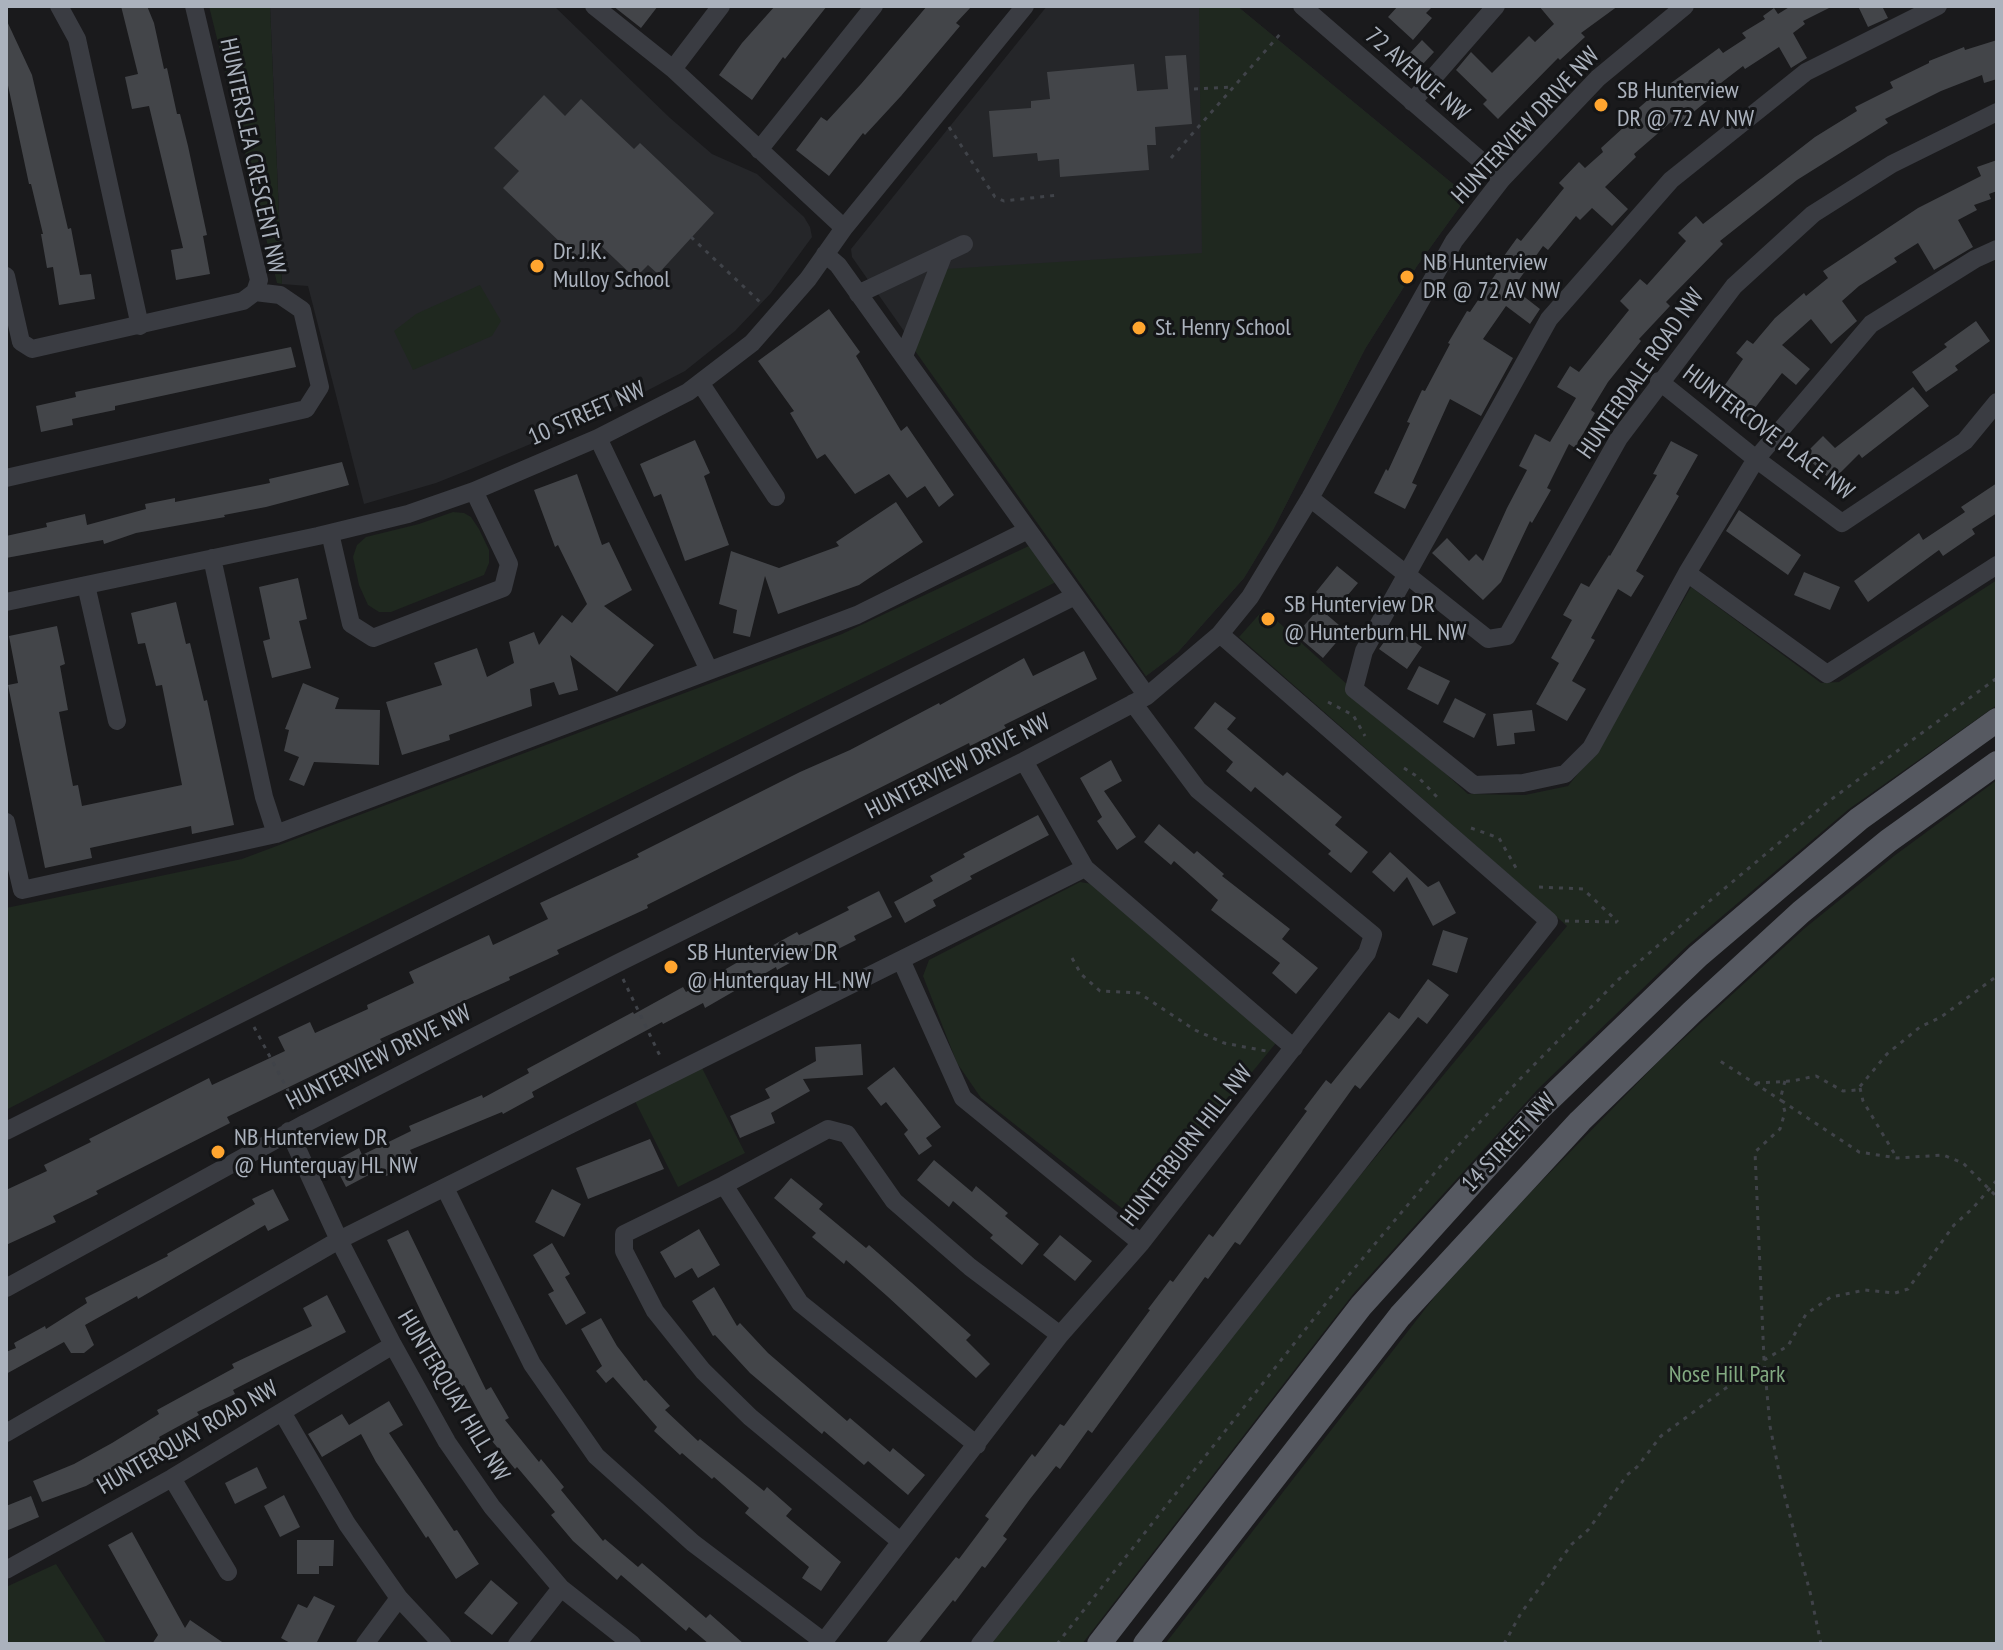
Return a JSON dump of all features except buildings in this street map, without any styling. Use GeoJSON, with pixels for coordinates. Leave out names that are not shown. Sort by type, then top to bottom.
{"type":"FeatureCollection","features":[{"type":"Feature","properties":{"kind":"main road","name":"14 STREET NW"},"geometry":{"type":"LineString","coordinates":[[1099,1644],[1361,1306],[1536,1112],[1698,956],[1859,819],[1997,720]]}},
{"type":"Feature","properties":{"kind":"main road","name":"14 STREET NW"},"geometry":{"type":"LineString","coordinates":[[1145,1644],[1400,1316],[1580,1121],[1801,912],[1888,841],[1997,763]]}},
{"type":"Feature","properties":{"kind":"street"},"geometry":{"type":"LineString","coordinates":[[59,6],[77,39],[140,326]]}},
{"type":"Feature","properties":{"kind":"street","name":"HUNTERSLEA CRESCENT NW"},"geometry":{"type":"LineString","coordinates":[[6,276],[21,342],[32,349],[243,301],[255,292],[259,280],[194,6]]}},
{"type":"Feature","properties":{"kind":"street"},"geometry":{"type":"LineString","coordinates":[[594,6],[673,69],[844,228]]}},
{"type":"Feature","properties":{"kind":"street"},"geometry":{"type":"LineString","coordinates":[[673,69],[721,6]]}},
{"type":"Feature","properties":{"kind":"street"},"geometry":{"type":"LineString","coordinates":[[759,150],[874,6]]}},
{"type":"Feature","properties":{"kind":"street","name":"10 STREET NW"},"geometry":{"type":"LineString","coordinates":[[6,602],[408,514],[474,491],[598,438],[701,384],[752,343],[808,279],[844,228],[1025,6]]}},
{"type":"Feature","properties":{"kind":"street","name":"72 AVENUE NW"},"geometry":{"type":"LineString","coordinates":[[1302,6],[1502,179]]}},
{"type":"Feature","properties":{"kind":"street"},"geometry":{"type":"LineString","coordinates":[[1320,21],[1332,6]]}},
{"type":"Feature","properties":{"kind":"street"},"geometry":{"type":"LineString","coordinates":[[1412,102],[1496,6]]}},
{"type":"Feature","properties":{"kind":"street","name":"HUNTERVIEW DRIVE NW"},"geometry":{"type":"LineString","coordinates":[[6,1288],[297,1127],[1140,700],[1220,634],[1250,597],[1310,498],[1454,241],[1502,179],[1598,78],[1685,6]]}},
{"type":"Feature","properties":{"kind":"street"},"geometry":{"type":"LineString","coordinates":[[1938,6],[1806,72],[1671,180],[1549,319],[1364,651],[1354,689],[1474,785],[1523,783],[1565,774],[1591,748],[1687,573],[1756,459],[1871,324],[1975,259],[1997,249]]}},
{"type":"Feature","properties":{"kind":"street","name":"HUNTERDALE ROAD NW"},"geometry":{"type":"LineString","coordinates":[[1310,498],[1488,639],[1507,636],[1619,438],[1659,381],[1734,286],[1813,214],[1892,164],[1997,112]]}},
{"type":"Feature","properties":{"kind":"street"},"geometry":{"type":"LineString","coordinates":[[858,294],[964,244]]}},
{"type":"Feature","properties":{"kind":"street"},"geometry":{"type":"LineString","coordinates":[[825,254],[838,265],[1075,596],[1140,700]]}},
{"type":"Feature","properties":{"kind":"street"},"geometry":{"type":"LineString","coordinates":[[904,356],[943,256]]}},
{"type":"Feature","properties":{"kind":"street"},"geometry":{"type":"LineString","coordinates":[[6,478],[306,409],[320,387],[302,310],[280,295],[255,292]]}},
{"type":"Feature","properties":{"kind":"street","name":"HUNTERCOVE PLACE NW"},"geometry":{"type":"LineString","coordinates":[[1659,381],[1842,523],[1965,441],[1997,402]]}},
{"type":"Feature","properties":{"kind":"street"},"geometry":{"type":"LineString","coordinates":[[701,384],[776,497]]}},
{"type":"Feature","properties":{"kind":"street"},"geometry":{"type":"LineString","coordinates":[[598,438],[709,670]]}},
{"type":"Feature","properties":{"kind":"street"},"geometry":{"type":"LineString","coordinates":[[330,533],[351,624],[373,638],[503,588],[509,564],[474,491]]}},
{"type":"Feature","properties":{"kind":"street"},"geometry":{"type":"LineString","coordinates":[[6,822],[22,890],[276,834],[857,615],[1028,530]]}},
{"type":"Feature","properties":{"kind":"street"},"geometry":{"type":"LineString","coordinates":[[212,558],[264,797],[276,834]]}},
{"type":"Feature","properties":{"kind":"street"},"geometry":{"type":"LineString","coordinates":[[1687,573],[1827,674],[1997,565]]}},
{"type":"Feature","properties":{"kind":"street"},"geometry":{"type":"LineString","coordinates":[[86,585],[117,721]]}},
{"type":"Feature","properties":{"kind":"street"},"geometry":{"type":"LineString","coordinates":[[6,1131],[1075,596]]}},
{"type":"Feature","properties":{"kind":"street"},"geometry":{"type":"LineString","coordinates":[[980,1644],[1549,921],[1220,634]]}},
{"type":"Feature","properties":{"kind":"street","name":"HUNTERBURN HILL NW"},"geometry":{"type":"LineString","coordinates":[[823,1643],[1060,1335],[1141,1243],[1367,953],[1373,935],[1198,790],[1140,700]]}},
{"type":"Feature","properties":{"kind":"street"},"geometry":{"type":"LineString","coordinates":[[1024,761],[1085,868],[1291,1052]]}},
{"type":"Feature","properties":{"kind":"street"},"geometry":{"type":"LineString","coordinates":[[6,1433],[339,1240],[902,962],[1085,868]]}},
{"type":"Feature","properties":{"kind":"street"},"geometry":{"type":"LineString","coordinates":[[902,962],[963,1098],[1141,1243]]}},
{"type":"Feature","properties":{"kind":"street","name":"HUNTERQUAY HILL NW"},"geometry":{"type":"LineString","coordinates":[[297,1127],[339,1240],[447,1442],[492,1507],[561,1588],[632,1644]]}},
{"type":"Feature","properties":{"kind":"street"},"geometry":{"type":"LineString","coordinates":[[900,1541],[750,1417],[703,1371],[655,1311],[624,1251],[624,1234],[828,1129],[847,1134],[894,1201],[970,1267],[1060,1335]]}},
{"type":"Feature","properties":{"kind":"street"},"geometry":{"type":"LineString","coordinates":[[724,1185],[800,1303],[977,1445]]}},
{"type":"Feature","properties":{"kind":"street"},"geometry":{"type":"LineString","coordinates":[[445,1188],[532,1364],[596,1456],[693,1543],[823,1643]]}},
{"type":"Feature","properties":{"kind":"street","name":"HUNTERQUAY ROAD NW"},"geometry":{"type":"LineString","coordinates":[[6,1570],[172,1478],[393,1345]]}},
{"type":"Feature","properties":{"kind":"street"},"geometry":{"type":"LineString","coordinates":[[282,1412],[347,1524],[399,1598],[442,1644]]}},
{"type":"Feature","properties":{"kind":"street"},"geometry":{"type":"LineString","coordinates":[[172,1478],[228,1572]]}},
{"type":"Feature","properties":{"kind":"street"},"geometry":{"type":"LineString","coordinates":[[517,1644],[561,1588]]}},
{"type":"Feature","properties":{"kind":"street"},"geometry":{"type":"LineString","coordinates":[[365,1644],[399,1598]]}},
{"type":"Feature","properties":{"kind":"path"},"geometry":{"type":"LineString","coordinates":[[1171,158],[1281,33]]}},
{"type":"Feature","properties":{"kind":"path"},"geometry":{"type":"LineString","coordinates":[[1194,89],[1234,87]]}},
{"type":"Feature","properties":{"kind":"path"},"geometry":{"type":"LineString","coordinates":[[946,124],[995,197],[1004,201],[1058,195]]}},
{"type":"Feature","properties":{"kind":"path"},"geometry":{"type":"LineString","coordinates":[[691,237],[767,309]]}},
{"type":"Feature","properties":{"kind":"path"},"geometry":{"type":"LineString","coordinates":[[1324,701],[1353,715],[1368,741]]}},
{"type":"Feature","properties":{"kind":"path"},"geometry":{"type":"LineString","coordinates":[[1398,765],[1418,777],[1439,801]]}},
{"type":"Feature","properties":{"kind":"path"},"geometry":{"type":"LineString","coordinates":[[1468,827],[1499,838],[1521,876]]}},
{"type":"Feature","properties":{"kind":"path"},"geometry":{"type":"LineString","coordinates":[[1533,886],[1583,889],[1618,922],[1549,921]]}},
{"type":"Feature","properties":{"kind":"path"},"geometry":{"type":"LineString","coordinates":[[1072,958],[1081,974],[1100,991],[1139,993],[1195,1030],[1224,1043],[1291,1052]]}},
{"type":"Feature","properties":{"kind":"path"},"geometry":{"type":"LineString","coordinates":[[1755,1083],[1817,1076],[1843,1091],[1851,1092],[1860,1088],[1867,1074],[1920,1027],[1941,1017],[1997,976]]}},
{"type":"Feature","properties":{"kind":"path"},"geometry":{"type":"LineString","coordinates":[[628,989],[670,1076]]}},
{"type":"Feature","properties":{"kind":"path"},"geometry":{"type":"LineString","coordinates":[[246,1011],[297,1127]]}},
{"type":"Feature","properties":{"kind":"path"},"geometry":{"type":"LineString","coordinates":[[1717,1059],[1859,1152],[1897,1158],[1943,1155],[1963,1163],[1997,1197]]}},
{"type":"Feature","properties":{"kind":"path"},"geometry":{"type":"LineString","coordinates":[[1785,1081],[1782,1101],[1785,1112],[1780,1129],[1755,1152],[1764,1360],[1770,1426],[1781,1482],[1821,1644]]}},
{"type":"Feature","properties":{"kind":"path"},"geometry":{"type":"LineString","coordinates":[[1860,1088],[1863,1101],[1897,1158]]}},
{"type":"Feature","properties":{"kind":"path"},"geometry":{"type":"LineString","coordinates":[[1504,1644],[1521,1613],[1572,1544],[1589,1529],[1627,1475],[1661,1436],[1764,1360],[1788,1346],[1806,1314],[1831,1297],[1865,1290],[1895,1293],[1908,1289],[1954,1225],[1997,1180]]}},
{"type":"Feature","properties":{"kind":"shaded area","name":"Dr. J.K. Mulloy School"},"geometry":{"type":"Polygon","coordinates":[[[270,6],[554,6],[670,118],[712,154],[757,174],[804,217],[812,237],[771,293],[735,331],[685,371],[602,414],[471,469],[436,483],[364,504],[308,286],[282,284],[270,6]]]}},
{"type":"Feature","properties":{"kind":"shaded area","name":"St. Henry School"},"geometry":{"type":"Polygon","coordinates":[[[1047,6],[1237,6],[1464,193],[1461,205],[1417,266],[1365,349],[1273,530],[1244,578],[1178,652],[1146,676],[852,257],[851,249],[1047,6]]]}},
{"type":"Feature","properties":{"kind":"green space"},"geometry":{"type":"Polygon","coordinates":[[[209,6],[270,6],[282,284],[277,283],[209,6]]]}},
{"type":"Feature","properties":{"kind":"green space","name":"St. Henry School"},"geometry":{"type":"Polygon","coordinates":[[[1199,6],[1237,6],[1464,193],[1461,205],[1417,266],[1365,349],[1273,530],[1244,578],[1178,652],[1146,676],[913,348],[946,269],[1202,253],[1199,6]]]}},
{"type":"Feature","properties":{"kind":"green space"},"geometry":{"type":"Polygon","coordinates":[[[480,285],[501,321],[492,336],[413,370],[394,331],[416,314],[480,285]]]}},
{"type":"Feature","properties":{"kind":"green space"},"geometry":{"type":"Polygon","coordinates":[[[453,512],[471,517],[479,529],[489,550],[489,563],[484,575],[391,612],[379,612],[368,605],[359,585],[353,557],[357,545],[366,537],[453,512]]]}},
{"type":"Feature","properties":{"kind":"green space"},"geometry":{"type":"Polygon","coordinates":[[[1033,544],[1056,582],[281,967],[6,1110],[6,908],[242,859],[842,634],[1033,544]]]}},
{"type":"Feature","properties":{"kind":"green space"},"geometry":{"type":"Polygon","coordinates":[[[1997,580],[1997,705],[1849,809],[1687,946],[1538,1089],[1354,1293],[1082,1644],[986,1644],[1179,1394],[1567,926],[1239,637],[1264,609],[1468,794],[1525,795],[1568,786],[1598,749],[1691,587],[1821,683],[1839,682],[1997,580]]]}},
{"type":"Feature","properties":{"kind":"green space","name":"Nose Hill Park"},"geometry":{"type":"Polygon","coordinates":[[[1997,780],[1997,1644],[1165,1644],[1436,1295],[1531,1192],[1659,1061],[1805,928],[1894,856],[1997,780]]]}},
{"type":"Feature","properties":{"kind":"green space"},"geometry":{"type":"Polygon","coordinates":[[[1080,882],[1092,884],[1276,1043],[1133,1217],[981,1098],[957,1063],[923,976],[929,960],[1080,882]]]}},
{"type":"Feature","properties":{"kind":"green space"},"geometry":{"type":"Polygon","coordinates":[[[701,1066],[745,1153],[678,1187],[634,1099],[701,1066]]]}},
{"type":"Feature","properties":{"kind":"green space"},"geometry":{"type":"Polygon","coordinates":[[[56,1564],[107,1644],[6,1644],[6,1587],[56,1564]]]}},
{"type":"Feature","properties":{"kind":"place","name":"SB Hunterview DR @ 72 AV NW"},"geometry":{"type":"Point","coordinates":[1601,105]}},
{"type":"Feature","properties":{"kind":"place","name":"Dr. J.K. Mulloy School"},"geometry":{"type":"Point","coordinates":[537,266]}},
{"type":"Feature","properties":{"kind":"place","name":"NB Hunterview DR @ 72 AV NW"},"geometry":{"type":"Point","coordinates":[1407,277]}},
{"type":"Feature","properties":{"kind":"place","name":"St. Henry School"},"geometry":{"type":"Point","coordinates":[1139,328]}},
{"type":"Feature","properties":{"kind":"place","name":"SB Hunterview DR @ Hunterburn HL NW"},"geometry":{"type":"Point","coordinates":[1268,619]}},
{"type":"Feature","properties":{"kind":"place","name":"SB Hunterview DR @ Hunterquay HL NW"},"geometry":{"type":"Point","coordinates":[671,967]}},
{"type":"Feature","properties":{"kind":"place","name":"NB Hunterview DR @ Hunterquay HL NW"},"geometry":{"type":"Point","coordinates":[218,1152]}}]}
